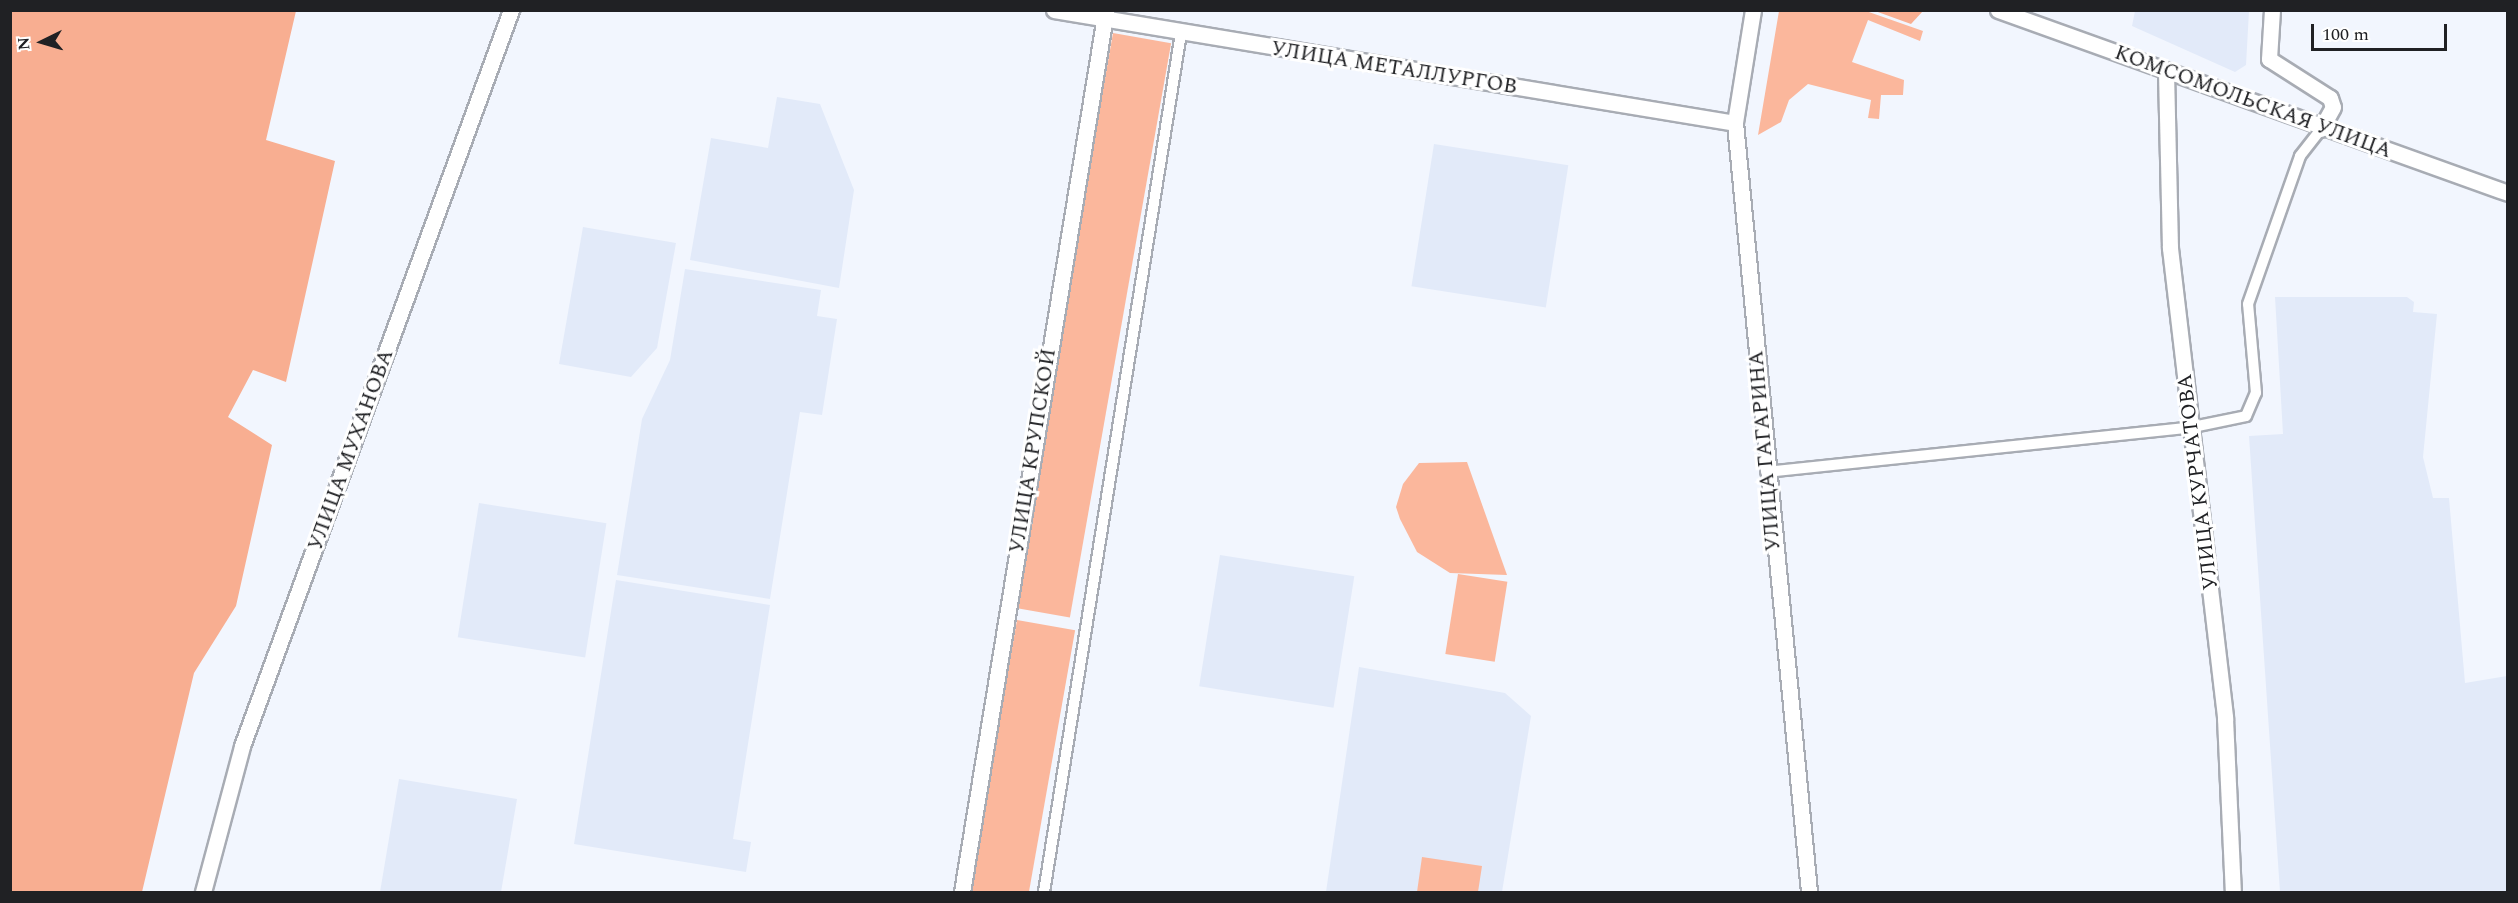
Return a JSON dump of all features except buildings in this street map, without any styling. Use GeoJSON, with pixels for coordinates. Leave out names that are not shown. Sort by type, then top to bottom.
{"type":"FeatureCollection","features":[{"type":"Feature","properties":{"kind":"street","name":"УЛИЦА МУХАНОВА"},"geometry":{"type":"LineString","coordinates":[[203,892],[242,746],[511,10]]}},
{"type":"Feature","properties":{"kind":"street","name":"УЛИЦА МЕТАЛЛУРГОВ"},"geometry":{"type":"LineString","coordinates":[[1054,10],[1105,15],[1181,33],[1735,123]]}},
{"type":"Feature","properties":{"kind":"street","name":"УЛИЦА ГАГАРИНА"},"geometry":{"type":"LineString","coordinates":[[1753,10],[1735,123],[1766,472],[1809,892]]}},
{"type":"Feature","properties":{"kind":"street","name":"КОМСОМОЛЬСКАЯ УЛИЦА"},"geometry":{"type":"LineString","coordinates":[[1998,10],[2321,129],[2508,193]]}},
{"type":"Feature","properties":{"kind":"street"},"geometry":{"type":"LineString","coordinates":[[1766,472],[2193,427],[2230,422],[2253,408],[2248,304],[2300,156],[2321,129],[2333,107],[2330,98],[2269,59],[2272,10]]}},
{"type":"Feature","properties":{"kind":"street","name":"УЛИЦА КРУПСКОЙ"},"geometry":{"type":"LineString","coordinates":[[962,892],[1105,15]]}},
{"type":"Feature","properties":{"kind":"street"},"geometry":{"type":"LineString","coordinates":[[1044,892],[1181,33]]}},
{"type":"Feature","properties":{"kind":"street","name":"УЛИЦА КУРЧАТОВА"},"geometry":{"type":"LineString","coordinates":[[2166,72],[2170,248],[2193,427],[2231,796],[2233,892]]}},
{"type":"Feature","properties":{"kind":"street"},"geometry":{"type":"LineString","coordinates":[[2231,796],[2242,892]]}},
{"type":"Feature","properties":{"kind":"shaded area"},"geometry":{"type":"Polygon","coordinates":[[[10,11],[296,11],[266,140],[335,161],[286,382],[253,370],[228,417],[272,445],[236,606],[194,673],[142,892],[11,892],[10,11]]]}},
{"type":"Feature","properties":{"kind":"shaded area"},"geometry":{"type":"Polygon","coordinates":[[[1779,11],[1866,11],[1923,31],[1920,41],[1868,20],[1852,62],[1904,80],[1903,95],[1881,95],[1879,119],[1868,118],[1871,100],[1808,84],[1789,100],[1781,122],[1758,135],[1779,11]]]}},
{"type":"Feature","properties":{"kind":"shaded area"},"geometry":{"type":"Polygon","coordinates":[[[1875,11],[1923,11],[1911,24],[1875,11]]]}},
{"type":"Feature","properties":{"kind":"shaded area"},"geometry":{"type":"Polygon","coordinates":[[[2135,11],[2249,11],[2246,65],[2235,72],[2132,26],[2135,11]]]}},
{"type":"Feature","properties":{"kind":"shaded area"},"geometry":{"type":"Polygon","coordinates":[[[1113,33],[1171,43],[1070,617],[1012,607],[1113,33]]]}},
{"type":"Feature","properties":{"kind":"shaded area"},"geometry":{"type":"Polygon","coordinates":[[[777,97],[820,104],[854,190],[839,288],[690,260],[711,138],[768,148],[777,97]]]}},
{"type":"Feature","properties":{"kind":"shaded area"},"geometry":{"type":"Polygon","coordinates":[[[1434,144],[1568,165],[1546,308],[1411,286],[1434,144]]]}},
{"type":"Feature","properties":{"kind":"shaded area"},"geometry":{"type":"Polygon","coordinates":[[[583,227],[676,243],[657,348],[631,377],[559,364],[583,227]]]}},
{"type":"Feature","properties":{"kind":"shaded area"},"geometry":{"type":"Polygon","coordinates":[[[685,269],[821,290],[817,316],[837,319],[822,415],[800,412],[770,599],[617,575],[642,419],[670,360],[685,269]]]}},
{"type":"Feature","properties":{"kind":"shaded area"},"geometry":{"type":"Polygon","coordinates":[[[2275,297],[2407,297],[2414,302],[2413,312],[2437,314],[2423,457],[2433,498],[2449,498],[2465,683],[2507,676],[2507,892],[2280,892],[2249,436],[2283,434],[2275,297]]]}},
{"type":"Feature","properties":{"kind":"shaded area"},"geometry":{"type":"Polygon","coordinates":[[[1467,462],[1507,575],[1450,573],[1417,552],[1400,519],[1396,507],[1403,484],[1419,463],[1467,462]]]}},
{"type":"Feature","properties":{"kind":"shaded area"},"geometry":{"type":"Polygon","coordinates":[[[479,503],[606,523],[585,658],[458,637],[479,503]]]}},
{"type":"Feature","properties":{"kind":"shaded area"},"geometry":{"type":"Polygon","coordinates":[[[1220,555],[1354,576],[1334,708],[1199,686],[1220,555]]]}},
{"type":"Feature","properties":{"kind":"shaded area"},"geometry":{"type":"Polygon","coordinates":[[[1458,574],[1507,582],[1495,662],[1445,654],[1458,574]]]}},
{"type":"Feature","properties":{"kind":"shaded area"},"geometry":{"type":"Polygon","coordinates":[[[616,580],[770,605],[733,839],[751,842],[746,872],[574,844],[616,580]]]}},
{"type":"Feature","properties":{"kind":"shaded area"},"geometry":{"type":"Polygon","coordinates":[[[1017,620],[1075,630],[1029,892],[969,892],[1017,620]]]}},
{"type":"Feature","properties":{"kind":"shaded area"},"geometry":{"type":"Polygon","coordinates":[[[1359,667],[1505,693],[1531,716],[1502,892],[1326,892],[1359,667]]]}},
{"type":"Feature","properties":{"kind":"shaded area"},"geometry":{"type":"Polygon","coordinates":[[[399,779],[517,799],[501,892],[380,892],[399,779]]]}},
{"type":"Feature","properties":{"kind":"shaded area"},"geometry":{"type":"Polygon","coordinates":[[[1422,857],[1482,866],[1478,892],[1417,892],[1422,857]]]}}]}
